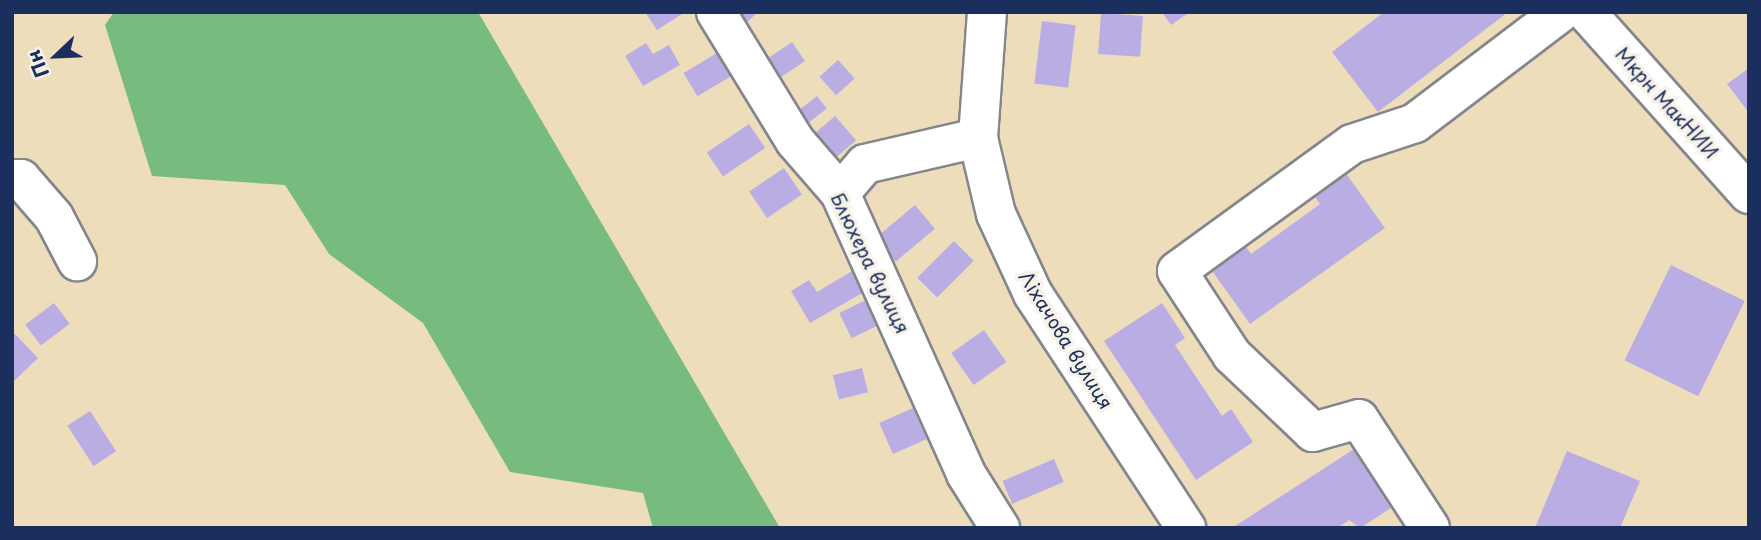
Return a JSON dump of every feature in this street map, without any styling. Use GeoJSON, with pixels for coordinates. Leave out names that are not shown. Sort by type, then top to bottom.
{"type":"FeatureCollection","features":[{"type":"Feature","properties":{"kind":"street","name":"Блюхера вулиця"},"geometry":{"type":"LineString","coordinates":[[716,12],[795,141],[840,194],[966,474],[1000,528]]}},
{"type":"Feature","properties":{"kind":"street","name":"Ліхачова вулиця"},"geometry":{"type":"LineString","coordinates":[[988,12],[978,138],[996,214],[1033,294],[1186,528]]}},
{"type":"Feature","properties":{"kind":"street"},"geometry":{"type":"LineString","coordinates":[[1430,528],[1359,418],[1314,432],[1232,355],[1177,271],[1352,144],[1415,123],[1561,12]]}},
{"type":"Feature","properties":{"kind":"street","name":"Мкрн МакНИИ"},"geometry":{"type":"LineString","coordinates":[[1586,12],[1749,194]]}},
{"type":"Feature","properties":{"kind":"street"},"geometry":{"type":"LineString","coordinates":[[840,194],[865,164],[978,138]]}},
{"type":"Feature","properties":{"kind":"street"},"geometry":{"type":"LineString","coordinates":[[12,180],[21,179],[54,217],[77,261]]}},
{"type":"Feature","properties":{"kind":"green space"},"geometry":{"type":"Polygon","coordinates":[[[114,12],[478,12],[780,528],[653,528],[643,493],[510,472],[423,323],[329,254],[285,185],[152,176],[105,25],[114,12]]]}},
{"type":"Feature","properties":{"kind":"building"},"geometry":{"type":"Polygon","coordinates":[[[645,12],[685,12],[657,30],[645,12]]]}},
{"type":"Feature","properties":{"kind":"building"},"geometry":{"type":"Polygon","coordinates":[[[734,12],[758,12],[745,24],[734,12]]]}},
{"type":"Feature","properties":{"kind":"building"},"geometry":{"type":"Polygon","coordinates":[[[1162,12],[1190,12],[1171,25],[1162,12]]]}},
{"type":"Feature","properties":{"kind":"building"},"geometry":{"type":"Polygon","coordinates":[[[1384,12],[1508,12],[1378,112],[1332,52],[1384,12]]]}},
{"type":"Feature","properties":{"kind":"building"},"geometry":{"type":"Polygon","coordinates":[[[1101,13],[1143,16],[1140,57],[1098,54],[1101,13]]]}},
{"type":"Feature","properties":{"kind":"building"},"geometry":{"type":"Polygon","coordinates":[[[1042,21],[1076,25],[1068,88],[1034,84],[1042,21]]]}},
{"type":"Feature","properties":{"kind":"building"},"geometry":{"type":"Polygon","coordinates":[[[792,42],[805,61],[778,80],[765,60],[792,42]]]}},
{"type":"Feature","properties":{"kind":"building"},"geometry":{"type":"Polygon","coordinates":[[[646,43],[653,54],[669,45],[680,65],[643,86],[625,56],[646,43]]]}},
{"type":"Feature","properties":{"kind":"building"},"geometry":{"type":"Polygon","coordinates":[[[717,53],[731,76],[697,96],[684,73],[717,53]]]}},
{"type":"Feature","properties":{"kind":"building"},"geometry":{"type":"Polygon","coordinates":[[[838,60],[855,79],[836,95],[819,77],[838,60]]]}},
{"type":"Feature","properties":{"kind":"building"},"geometry":{"type":"Polygon","coordinates":[[[1749,68],[1749,113],[1727,84],[1749,68]]]}},
{"type":"Feature","properties":{"kind":"building"},"geometry":{"type":"Polygon","coordinates":[[[817,96],[827,109],[801,129],[791,116],[817,96]]]}},
{"type":"Feature","properties":{"kind":"building"},"geometry":{"type":"Polygon","coordinates":[[[835,116],[856,140],[829,164],[808,140],[835,116]]]}},
{"type":"Feature","properties":{"kind":"building"},"geometry":{"type":"Polygon","coordinates":[[[749,124],[765,148],[723,177],[707,153],[749,124]]]}},
{"type":"Feature","properties":{"kind":"building"},"geometry":{"type":"Polygon","coordinates":[[[784,168],[802,195],[767,218],[749,191],[784,168]]]}},
{"type":"Feature","properties":{"kind":"building"},"geometry":{"type":"Polygon","coordinates":[[[1345,172],[1385,228],[1250,324],[1210,268],[1244,244],[1251,254],[1320,204],[1313,194],[1345,172]]]}},
{"type":"Feature","properties":{"kind":"building"},"geometry":{"type":"Polygon","coordinates":[[[915,205],[935,229],[896,262],[876,238],[915,205]]]}},
{"type":"Feature","properties":{"kind":"building"},"geometry":{"type":"Polygon","coordinates":[[[954,241],[974,261],[937,298],[917,278],[954,241]]]}},
{"type":"Feature","properties":{"kind":"building"},"geometry":{"type":"Polygon","coordinates":[[[1671,265],[1745,301],[1698,396],[1625,360],[1671,265]]]}},
{"type":"Feature","properties":{"kind":"building"},"geometry":{"type":"Polygon","coordinates":[[[852,271],[864,292],[810,323],[791,291],[809,280],[817,292],[852,271]]]}},
{"type":"Feature","properties":{"kind":"building"},"geometry":{"type":"Polygon","coordinates":[[[868,299],[880,324],[852,338],[839,313],[868,299]]]}},
{"type":"Feature","properties":{"kind":"building"},"geometry":{"type":"Polygon","coordinates":[[[54,303],[70,324],[41,345],[25,325],[54,303]]]}},
{"type":"Feature","properties":{"kind":"building"},"geometry":{"type":"Polygon","coordinates":[[[1162,303],[1185,338],[1175,345],[1222,416],[1231,409],[1253,442],[1196,480],[1104,341],[1162,303]]]}},
{"type":"Feature","properties":{"kind":"building"},"geometry":{"type":"Polygon","coordinates":[[[984,330],[1006,362],[974,385],[951,353],[984,330]]]}},
{"type":"Feature","properties":{"kind":"building"},"geometry":{"type":"Polygon","coordinates":[[[15,334],[38,358],[12,383],[12,336],[15,334]]]}},
{"type":"Feature","properties":{"kind":"building"},"geometry":{"type":"Polygon","coordinates":[[[862,368],[868,392],[839,400],[833,375],[862,368]]]}},
{"type":"Feature","properties":{"kind":"building"},"geometry":{"type":"Polygon","coordinates":[[[913,408],[927,439],[893,454],[879,423],[913,408]]]}},
{"type":"Feature","properties":{"kind":"building"},"geometry":{"type":"Polygon","coordinates":[[[90,411],[116,451],[93,466],[67,426],[90,411]]]}},
{"type":"Feature","properties":{"kind":"building"},"geometry":{"type":"Polygon","coordinates":[[[1354,449],[1391,508],[1360,528],[1349,520],[1337,528],[1232,528],[1354,449]]]}},
{"type":"Feature","properties":{"kind":"building"},"geometry":{"type":"Polygon","coordinates":[[[1567,451],[1640,481],[1620,528],[1535,528],[1567,451]]]}},
{"type":"Feature","properties":{"kind":"building"},"geometry":{"type":"Polygon","coordinates":[[[1054,459],[1064,482],[1012,504],[1002,481],[1054,459]]]}}]}
